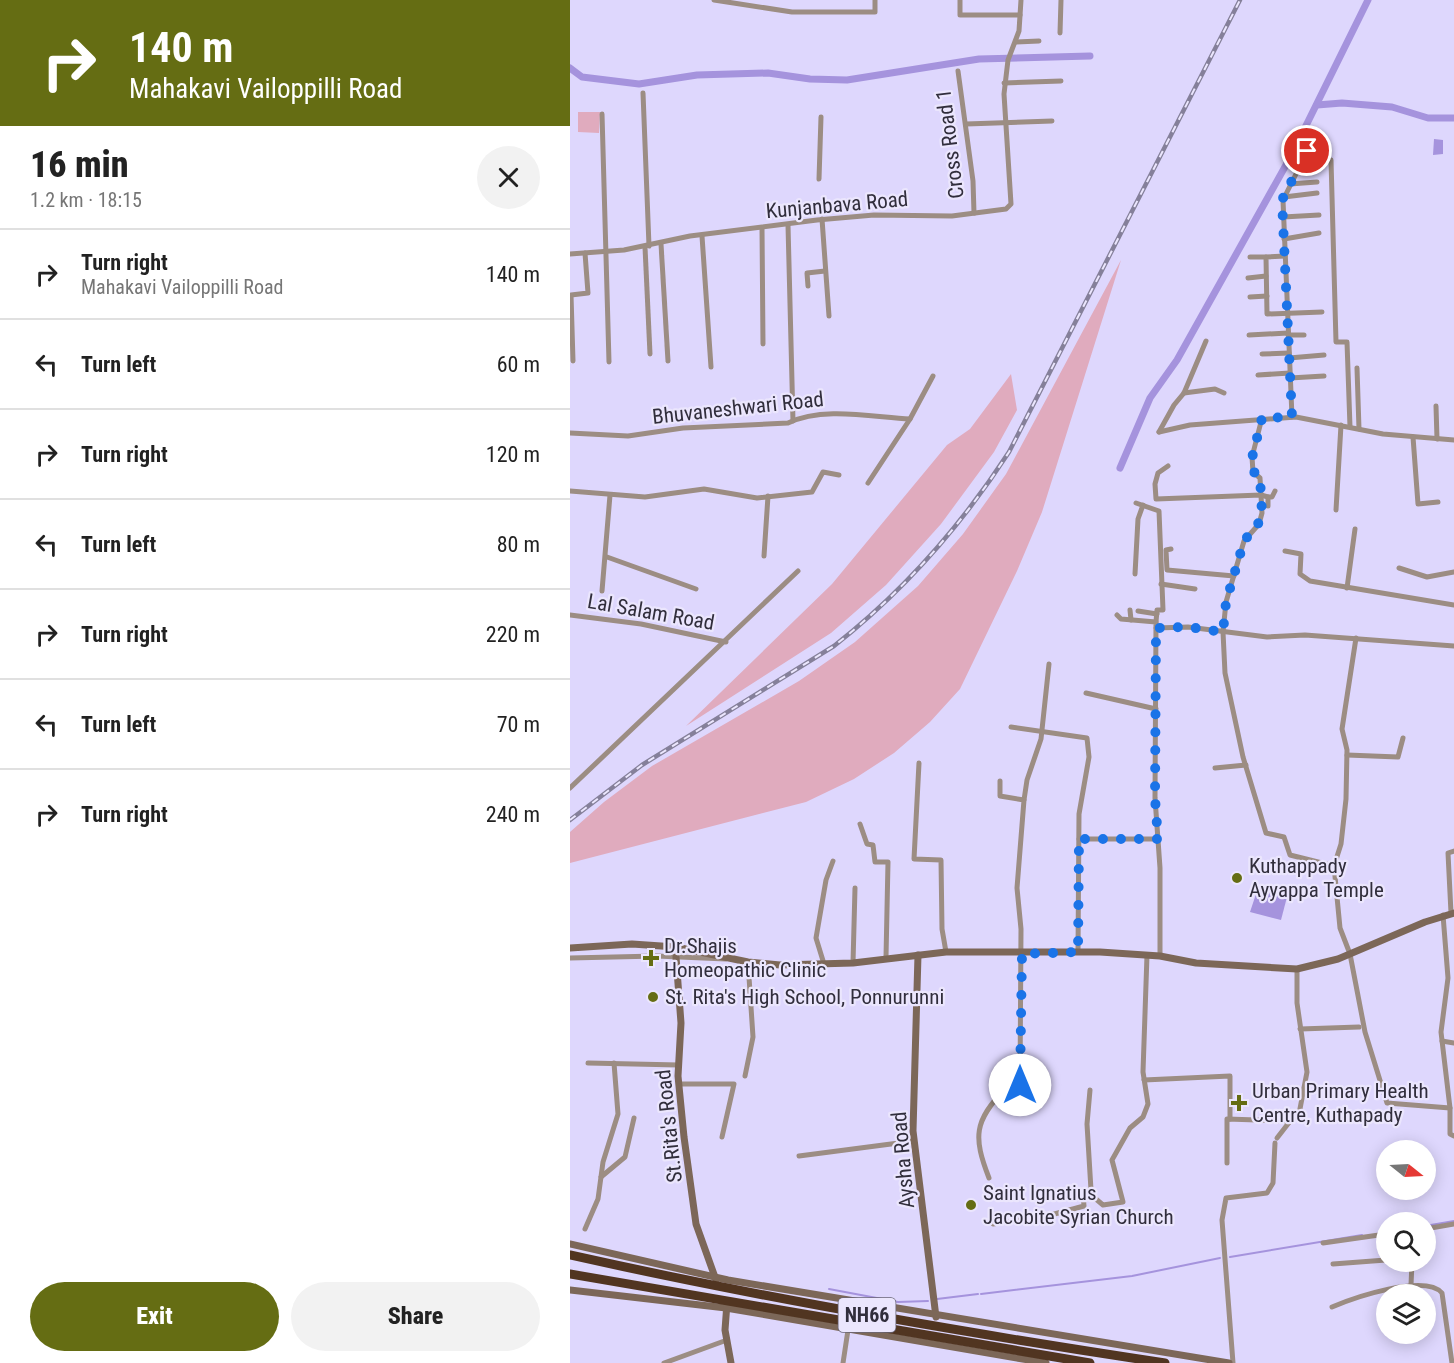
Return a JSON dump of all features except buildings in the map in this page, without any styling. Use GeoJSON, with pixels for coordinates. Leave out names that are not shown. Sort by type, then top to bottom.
{"type":"FeatureCollection","features":[{"type":"Feature","properties":{"kind":"highway","name":"NH66"},"geometry":{"type":"LineString","coordinates":[[570,1255],[720,1288],[1165,1363]]}},
{"type":"Feature","properties":{"kind":"highway","name":"NH66"},"geometry":{"type":"LineString","coordinates":[[570,1274],[727,1305],[1090,1363]]}},
{"type":"Feature","properties":{"kind":"highway"},"geometry":{"type":"LineString","coordinates":[[1028,1353],[1030,1342]]}},
{"type":"Feature","properties":{"kind":"street"},"geometry":{"type":"LineString","coordinates":[[714,0],[792,12],[816,13],[874,12],[875,0]]}},
{"type":"Feature","properties":{"kind":"street"},"geometry":{"type":"LineString","coordinates":[[960,0],[960,15],[1020,15]]}},
{"type":"Feature","properties":{"kind":"street"},"geometry":{"type":"LineString","coordinates":[[1021,0],[1017,42],[1039,41]]}},
{"type":"Feature","properties":{"kind":"street"},"geometry":{"type":"LineString","coordinates":[[1060,33],[1061,0]]}},
{"type":"Feature","properties":{"kind":"street","name":"Kunjanbava Road"},"geometry":{"type":"LineString","coordinates":[[570,254],[647,247],[702,236],[822,219],[874,215],[952,216],[1006,209],[1011,204],[1004,83],[1008,60],[1017,42]]}},
{"type":"Feature","properties":{"kind":"street","name":"Cross Road 1"},"geometry":{"type":"LineString","coordinates":[[958,71],[966,123],[974,213]]}},
{"type":"Feature","properties":{"kind":"street"},"geometry":{"type":"LineString","coordinates":[[1004,83],[1060,81]]}},
{"type":"Feature","properties":{"kind":"street"},"geometry":{"type":"LineString","coordinates":[[643,93],[650,354]]}},
{"type":"Feature","properties":{"kind":"street"},"geometry":{"type":"LineString","coordinates":[[602,114],[604,251],[609,362]]}},
{"type":"Feature","properties":{"kind":"street"},"geometry":{"type":"LineString","coordinates":[[819,180],[821,117]]}},
{"type":"Feature","properties":{"kind":"street"},"geometry":{"type":"LineString","coordinates":[[966,123],[1052,121]]}},
{"type":"Feature","properties":{"kind":"street"},"geometry":{"type":"LineString","coordinates":[[1292,417],[1284,196],[1313,140]]}},
{"type":"Feature","properties":{"kind":"street"},"geometry":{"type":"LineString","coordinates":[[1300,162],[1319,160]]}},
{"type":"Feature","properties":{"kind":"street"},"geometry":{"type":"LineString","coordinates":[[1331,160],[1336,342],[1347,342],[1350,427]]}},
{"type":"Feature","properties":{"kind":"street"},"geometry":{"type":"LineString","coordinates":[[1290,184],[1317,183]]}},
{"type":"Feature","properties":{"kind":"street"},"geometry":{"type":"LineString","coordinates":[[1284,196],[1317,193]]}},
{"type":"Feature","properties":{"kind":"street"},"geometry":{"type":"LineString","coordinates":[[1283,217],[1319,215]]}},
{"type":"Feature","properties":{"kind":"street"},"geometry":{"type":"LineString","coordinates":[[822,219],[829,316]]}},
{"type":"Feature","properties":{"kind":"street"},"geometry":{"type":"LineString","coordinates":[[788,225],[793,421]]}},
{"type":"Feature","properties":{"kind":"street"},"geometry":{"type":"LineString","coordinates":[[762,228],[763,344]]}},
{"type":"Feature","properties":{"kind":"street"},"geometry":{"type":"LineString","coordinates":[[1284,239],[1319,233]]}},
{"type":"Feature","properties":{"kind":"street"},"geometry":{"type":"LineString","coordinates":[[702,236],[711,367]]}},
{"type":"Feature","properties":{"kind":"street"},"geometry":{"type":"LineString","coordinates":[[661,244],[668,361]]}},
{"type":"Feature","properties":{"kind":"street"},"geometry":{"type":"LineString","coordinates":[[573,361],[571,295],[588,293],[585,253]]}},
{"type":"Feature","properties":{"kind":"street"},"geometry":{"type":"LineString","coordinates":[[1250,257],[1285,256]]}},
{"type":"Feature","properties":{"kind":"street"},"geometry":{"type":"LineString","coordinates":[[1266,257],[1267,314],[1322,312]]}},
{"type":"Feature","properties":{"kind":"street"},"geometry":{"type":"LineString","coordinates":[[808,286],[807,273],[825,272]]}},
{"type":"Feature","properties":{"kind":"street"},"geometry":{"type":"LineString","coordinates":[[1248,278],[1266,276]]}},
{"type":"Feature","properties":{"kind":"street"},"geometry":{"type":"LineString","coordinates":[[1250,297],[1267,296]]}},
{"type":"Feature","properties":{"kind":"street"},"geometry":{"type":"LineString","coordinates":[[1249,335],[1304,335]]}},
{"type":"Feature","properties":{"kind":"street"},"geometry":{"type":"LineString","coordinates":[[1206,341],[1184,393],[1174,405],[1159,432],[1190,426],[1292,417],[1413,437],[1454,440]]}},
{"type":"Feature","properties":{"kind":"street"},"geometry":{"type":"LineString","coordinates":[[1262,354],[1324,355]]}},
{"type":"Feature","properties":{"kind":"street"},"geometry":{"type":"LineString","coordinates":[[1357,368],[1359,429]]}},
{"type":"Feature","properties":{"kind":"street"},"geometry":{"type":"LineString","coordinates":[[1258,375],[1324,376]]}},
{"type":"Feature","properties":{"kind":"street"},"geometry":{"type":"LineString","coordinates":[[868,483],[910,419],[933,376]]}},
{"type":"Feature","properties":{"kind":"street"},"geometry":{"type":"LineString","coordinates":[[1184,393],[1215,389],[1224,393]]}},
{"type":"Feature","properties":{"kind":"street"},"geometry":{"type":"LineString","coordinates":[[1436,406],[1437,439]]}},
{"type":"Feature","properties":{"kind":"street","name":"Bhuvaneshwari Road"},"geometry":{"type":"LineString","coordinates":[[570,433],[628,436],[683,428],[757,426],[823,415],[910,419]]}},
{"type":"Feature","properties":{"kind":"street"},"geometry":{"type":"LineString","coordinates":[[1262,418],[1252,458],[1253,471],[1260,478],[1262,513],[1258,524],[1244,541],[1226,602],[1223,632],[1225,673],[1246,765],[1266,833],[1284,837],[1290,855],[1334,866]]}},
{"type":"Feature","properties":{"kind":"street"},"geometry":{"type":"LineString","coordinates":[[1336,510],[1341,425]]}},
{"type":"Feature","properties":{"kind":"street"},"geometry":{"type":"LineString","coordinates":[[1413,437],[1418,504],[1438,502]]}},
{"type":"Feature","properties":{"kind":"street"},"geometry":{"type":"LineString","coordinates":[[1152,508],[1156,499],[1155,484],[1158,473],[1168,466]]}},
{"type":"Feature","properties":{"kind":"street"},"geometry":{"type":"LineString","coordinates":[[570,491],[645,497],[704,489],[757,498],[812,492],[823,472],[840,475]]}},
{"type":"Feature","properties":{"kind":"street"},"geometry":{"type":"LineString","coordinates":[[1156,499],[1261,495],[1272,497],[1275,491]]}},
{"type":"Feature","properties":{"kind":"street"},"geometry":{"type":"LineString","coordinates":[[602,591],[607,557],[604,550],[610,495]]}},
{"type":"Feature","properties":{"kind":"street"},"geometry":{"type":"LineString","coordinates":[[764,556],[768,496]]}},
{"type":"Feature","properties":{"kind":"street"},"geometry":{"type":"LineString","coordinates":[[1268,497],[1268,506]]}},
{"type":"Feature","properties":{"kind":"street"},"geometry":{"type":"LineString","coordinates":[[1136,503],[1159,511],[1163,610],[1157,610],[1156,614],[1155,798],[1160,956]]}},
{"type":"Feature","properties":{"kind":"street"},"geometry":{"type":"LineString","coordinates":[[1136,574],[1138,519],[1143,505]]}},
{"type":"Feature","properties":{"kind":"street"},"geometry":{"type":"LineString","coordinates":[[1347,588],[1355,529]]}},
{"type":"Feature","properties":{"kind":"street"},"geometry":{"type":"LineString","coordinates":[[1167,570],[1166,550],[1171,549]]}},
{"type":"Feature","properties":{"kind":"street"},"geometry":{"type":"LineString","coordinates":[[1285,551],[1302,556],[1300,574],[1310,581],[1454,605]]}},
{"type":"Feature","properties":{"kind":"street"},"geometry":{"type":"LineString","coordinates":[[607,557],[696,589]]}},
{"type":"Feature","properties":{"kind":"street"},"geometry":{"type":"LineString","coordinates":[[1399,568],[1427,577],[1454,572]]}},
{"type":"Feature","properties":{"kind":"street"},"geometry":{"type":"LineString","coordinates":[[1160,569],[1234,576]]}},
{"type":"Feature","properties":{"kind":"street"},"geometry":{"type":"LineString","coordinates":[[570,788],[798,571]]}},
{"type":"Feature","properties":{"kind":"street"},"geometry":{"type":"LineString","coordinates":[[1161,584],[1195,589]]}},
{"type":"Feature","properties":{"kind":"street"},"geometry":{"type":"LineString","coordinates":[[1130,610],[1131,620]]}},
{"type":"Feature","properties":{"kind":"street"},"geometry":{"type":"LineString","coordinates":[[1138,611],[1156,614]]}},
{"type":"Feature","properties":{"kind":"street","name":"Lal Salam Road"},"geometry":{"type":"LineString","coordinates":[[570,615],[641,624],[726,642]]}},
{"type":"Feature","properties":{"kind":"street"},"geometry":{"type":"LineString","coordinates":[[1117,615],[1121,619],[1156,625],[1267,637],[1305,635],[1454,646]]}},
{"type":"Feature","properties":{"kind":"street"},"geometry":{"type":"LineString","coordinates":[[1356,638],[1342,729],[1347,755],[1346,799],[1341,844],[1334,866],[1340,928],[1350,954],[1365,1032],[1387,1103],[1450,1108]]}},
{"type":"Feature","properties":{"kind":"street"},"geometry":{"type":"LineString","coordinates":[[989,1178],[980,1154],[977,1136],[980,1121],[1005,1089],[1017,1089],[1020,1085],[1022,954],[1017,888],[1024,800],[1027,780],[1042,731],[1049,664]]}},
{"type":"Feature","properties":{"kind":"street"},"geometry":{"type":"LineString","coordinates":[[1086,693],[1156,709]]}},
{"type":"Feature","properties":{"kind":"street"},"geometry":{"type":"LineString","coordinates":[[1011,727],[1087,738],[1089,758],[1079,814],[1078,952]]}},
{"type":"Feature","properties":{"kind":"street"},"geometry":{"type":"LineString","coordinates":[[1347,755],[1398,757],[1403,738]]}},
{"type":"Feature","properties":{"kind":"street"},"geometry":{"type":"LineString","coordinates":[[919,764],[914,859],[941,860],[942,929],[946,952]]}},
{"type":"Feature","properties":{"kind":"street"},"geometry":{"type":"LineString","coordinates":[[1215,768],[1246,765]]}},
{"type":"Feature","properties":{"kind":"street"},"geometry":{"type":"LineString","coordinates":[[1000,781],[1000,796],[1024,800]]}},
{"type":"Feature","properties":{"kind":"street"},"geometry":{"type":"LineString","coordinates":[[860,824],[867,844],[873,845],[875,862],[888,862],[886,957]]}},
{"type":"Feature","properties":{"kind":"street"},"geometry":{"type":"LineString","coordinates":[[1079,839],[1158,839]]}},
{"type":"Feature","properties":{"kind":"street"},"geometry":{"type":"LineString","coordinates":[[570,948],[632,944],[676,947],[748,962],[780,965],[854,963],[886,957],[946,952],[1022,954],[1078,952],[1160,956],[1196,963],[1297,969],[1350,954],[1443,915],[1453,913],[1448,854],[1454,851]]}},
{"type":"Feature","properties":{"kind":"street"},"geometry":{"type":"LineString","coordinates":[[824,964],[816,938],[826,880],[833,861]]}},
{"type":"Feature","properties":{"kind":"street"},"geometry":{"type":"LineString","coordinates":[[854,963],[855,888]]}},
{"type":"Feature","properties":{"kind":"street"},"geometry":{"type":"LineString","coordinates":[[1443,915],[1448,978],[1442,1011],[1442,1041],[1450,1108],[1450,1134],[1454,1136]]}},
{"type":"Feature","properties":{"kind":"street","name":"Aysha Road"},"geometry":{"type":"LineString","coordinates":[[918,955],[914,1141],[936,1326]]}},
{"type":"Feature","properties":{"kind":"street"},"geometry":{"type":"LineString","coordinates":[[1090,1194],[1103,1204],[1123,1202],[1112,1160],[1130,1128],[1143,1117],[1148,1104],[1144,1080],[1147,955]]}},
{"type":"Feature","properties":{"kind":"street","name":"St.Rita's Road"},"geometry":{"type":"LineString","coordinates":[[676,957],[681,1023],[679,1084],[696,1224],[720,1288]]}},
{"type":"Feature","properties":{"kind":"street"},"geometry":{"type":"LineString","coordinates":[[570,958],[731,959]]}},
{"type":"Feature","properties":{"kind":"street"},"geometry":{"type":"LineString","coordinates":[[745,1077],[753,1037],[748,962]]}},
{"type":"Feature","properties":{"kind":"street"},"geometry":{"type":"LineString","coordinates":[[570,1244],[715,1277],[1231,1363],[1222,1220],[1227,1198],[1267,1193],[1274,1183],[1276,1140],[1291,1120],[1299,1114],[1307,1077],[1300,1029],[1297,969]]}},
{"type":"Feature","properties":{"kind":"street"},"geometry":{"type":"LineString","coordinates":[[1300,1029],[1359,1027]]}},
{"type":"Feature","properties":{"kind":"street"},"geometry":{"type":"LineString","coordinates":[[1442,1041],[1454,1043]]}},
{"type":"Feature","properties":{"kind":"street"},"geometry":{"type":"LineString","coordinates":[[588,1063],[679,1065]]}},
{"type":"Feature","properties":{"kind":"street"},"geometry":{"type":"LineString","coordinates":[[585,1229],[598,1199],[601,1177],[618,1114],[614,1063]]}},
{"type":"Feature","properties":{"kind":"street"},"geometry":{"type":"LineString","coordinates":[[1144,1080],[1230,1076],[1230,1119],[1226,1122],[1227,1163]]}},
{"type":"Feature","properties":{"kind":"street"},"geometry":{"type":"LineString","coordinates":[[679,1084],[734,1084],[722,1137]]}},
{"type":"Feature","properties":{"kind":"street"},"geometry":{"type":"LineString","coordinates":[[1090,1090],[1088,1124],[1090,1194]]}},
{"type":"Feature","properties":{"kind":"street"},"geometry":{"type":"LineString","coordinates":[[601,1177],[625,1157],[634,1118]]}},
{"type":"Feature","properties":{"kind":"street"},"geometry":{"type":"LineString","coordinates":[[1230,1119],[1291,1120]]}},
{"type":"Feature","properties":{"kind":"street"},"geometry":{"type":"LineString","coordinates":[[799,1156],[914,1141]]}},
{"type":"Feature","properties":{"kind":"street"},"geometry":{"type":"LineString","coordinates":[[993,1224],[1082,1208],[1084,1206],[1083,1196],[1090,1194]]}},
{"type":"Feature","properties":{"kind":"street"},"geometry":{"type":"LineString","coordinates":[[1436,1227],[1454,1224]]}},
{"type":"Feature","properties":{"kind":"street"},"geometry":{"type":"LineString","coordinates":[[1323,1243],[1376,1235]]}},
{"type":"Feature","properties":{"kind":"street"},"geometry":{"type":"LineString","coordinates":[[1332,1264],[1376,1261]]}},
{"type":"Feature","properties":{"kind":"street"},"geometry":{"type":"LineString","coordinates":[[570,1290],[727,1305],[848,1330],[1046,1363]]}},
{"type":"Feature","properties":{"kind":"street"},"geometry":{"type":"LineString","coordinates":[[1436,1290],[1442,1293],[1452,1363]]}},
{"type":"Feature","properties":{"kind":"street"},"geometry":{"type":"LineString","coordinates":[[1332,1307],[1348,1300],[1376,1293]]}},
{"type":"Feature","properties":{"kind":"street"},"geometry":{"type":"LineString","coordinates":[[727,1305],[727,1340],[731,1363]]}},
{"type":"Feature","properties":{"kind":"street"},"geometry":{"type":"LineString","coordinates":[[843,1363],[848,1330]]}},
{"type":"Feature","properties":{"kind":"street"},"geometry":{"type":"LineString","coordinates":[[664,1363],[727,1340]]}},
{"type":"Feature","properties":{"kind":"shaded area"},"geometry":{"type":"Polygon","coordinates":[[[578,112],[600,112],[599,133],[578,132],[578,112]]]}},
{"type":"Feature","properties":{"kind":"shaded area"},"geometry":{"type":"Polygon","coordinates":[[[1434,139],[1443,140],[1443,154],[1433,155],[1434,139]]]}},
{"type":"Feature","properties":{"kind":"shaded area"},"geometry":{"type":"Polygon","coordinates":[[[1121,260],[1042,512],[1017,571],[960,689],[930,722],[894,753],[854,779],[806,802],[570,863],[570,832],[604,802],[652,766],[799,681],[855,642],[918,586],[963,534],[1006,474],[1121,260]]]}},
{"type":"Feature","properties":{"kind":"shaded area"},"geometry":{"type":"Polygon","coordinates":[[[1011,374],[1017,410],[994,452],[941,524],[886,585],[831,633],[686,726],[832,584],[947,445],[970,429],[1011,374]]]}},
{"type":"Feature","properties":{"kind":"shaded area"},"geometry":{"type":"Polygon","coordinates":[[[1258,888],[1287,897],[1281,920],[1250,912],[1258,888]]]}},
{"type":"Feature","properties":{"kind":"waterway"},"geometry":{"type":"LineString","coordinates":[[1120,468],[1150,398],[1177,360],[1291,156],[1368,0]]}},
{"type":"Feature","properties":{"kind":"waterway"},"geometry":{"type":"LineString","coordinates":[[570,68],[582,77],[639,84],[697,75],[768,73],[810,79],[847,80],[979,59],[1090,56]]}},
{"type":"Feature","properties":{"kind":"waterway"},"geometry":{"type":"LineString","coordinates":[[1317,105],[1342,103],[1392,107],[1428,118],[1454,118]]}},
{"type":"Feature","properties":{"kind":"waterway"},"geometry":{"type":"LineString","coordinates":[[1436,1224],[1454,1221]]}},
{"type":"Feature","properties":{"kind":"waterway"},"geometry":{"type":"LineString","coordinates":[[1230,1257],[1362,1235]]}},
{"type":"Feature","properties":{"kind":"waterway"},"geometry":{"type":"LineString","coordinates":[[981,1294],[1132,1276],[1220,1258]]}},
{"type":"Feature","properties":{"kind":"waterway"},"geometry":{"type":"LineString","coordinates":[[829,1289],[898,1302],[928,1301]]}},
{"type":"Feature","properties":{"kind":"waterway"},"geometry":{"type":"LineString","coordinates":[[937,1299],[978,1294]]}},
{"type":"Feature","properties":{"kind":"railway"},"geometry":{"type":"LineString","coordinates":[[570,820],[642,765],[834,646],[884,603],[951,531],[1009,452],[1240,0]]}},
{"type":"Feature","properties":{"kind":"place","name":"Kuthappady Ayyappa Temple"},"geometry":{"type":"Point","coordinates":[1237,878]}},
{"type":"Feature","properties":{"kind":"place","name":"Dr.Shajis Homeopathic Clinic"},"geometry":{"type":"Point","coordinates":[651,958]}},
{"type":"Feature","properties":{"kind":"place","name":"St. Rita's High School, Ponnurunni"},"geometry":{"type":"Point","coordinates":[653,997]}},
{"type":"Feature","properties":{"kind":"place","name":"Urban Primary Health Centre, Kuthapady"},"geometry":{"type":"Point","coordinates":[1239,1103]}},
{"type":"Feature","properties":{"kind":"place","name":"Saint Ignatius Jacobite Syrian Church"},"geometry":{"type":"Point","coordinates":[971,1205]}},
{"type":"Feature","properties":{"kind":"route"},"geometry":{"type":"LineString","coordinates":[[1020,1085],[1022,954],[1078,952],[1079,839],[1158,839],[1155,798],[1156,628],[1188,627],[1223,632],[1226,602],[1244,541],[1258,524],[1262,513],[1260,478],[1253,471],[1252,458],[1262,418],[1292,417],[1282,200],[1307,151]]}}]}
